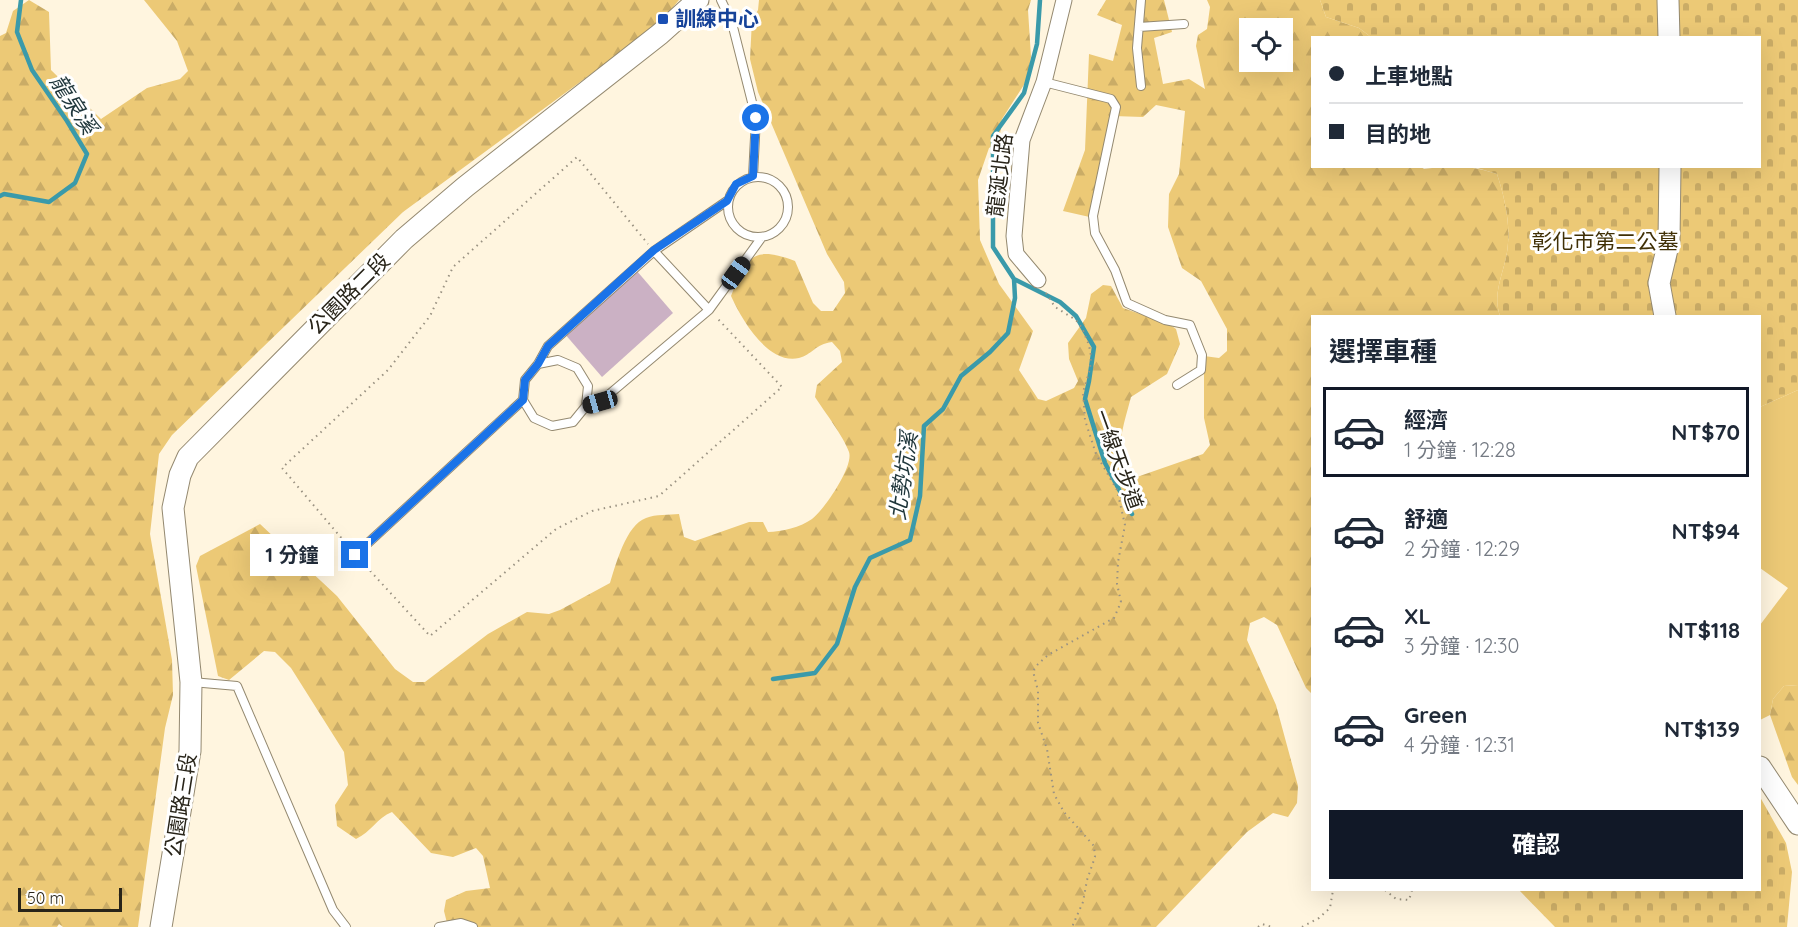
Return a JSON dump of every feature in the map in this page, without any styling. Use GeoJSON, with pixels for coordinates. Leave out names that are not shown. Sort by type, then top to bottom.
{"type":"FeatureCollection","features":[{"type":"Feature","properties":{"kind":"main road","name":"公園路二段"},"geometry":{"type":"LineString","coordinates":[[191,682],[173,508],[180,475],[188,457],[404,239],[465,187],[660,34],[698,0]]}},
{"type":"Feature","properties":{"kind":"main road"},"geometry":{"type":"LineString","coordinates":[[1668,0],[1669,36]]}},
{"type":"Feature","properties":{"kind":"main road"},"geometry":{"type":"LineString","coordinates":[[1665,315],[1659,283],[1669,240],[1670,168]]}},
{"type":"Feature","properties":{"kind":"main road","name":"公園路三段"},"geometry":{"type":"LineString","coordinates":[[161,927],[190,751],[191,682]]}},
{"type":"Feature","properties":{"kind":"main road"},"geometry":{"type":"LineString","coordinates":[[1761,768],[1798,824]]}},
{"type":"Feature","properties":{"kind":"street","name":"龍涎北路"},"geometry":{"type":"LineString","coordinates":[[1038,280],[1016,254],[1014,236],[1022,140],[1044,82],[1065,0]]}},
{"type":"Feature","properties":{"kind":"lane"},"geometry":{"type":"LineString","coordinates":[[721,0],[732,23],[756,118],[753,176]]}},
{"type":"Feature","properties":{"kind":"lane"},"geometry":{"type":"LineString","coordinates":[[1140,0],[1137,48],[1141,86]]}},
{"type":"Feature","properties":{"kind":"lane"},"geometry":{"type":"LineString","coordinates":[[1139,27],[1184,24]]}},
{"type":"Feature","properties":{"kind":"lane"},"geometry":{"type":"LineString","coordinates":[[1044,82],[1111,99],[1116,107],[1093,216],[1095,233],[1115,270],[1127,303],[1165,320],[1190,326],[1202,355],[1201,370],[1177,385]]}},
{"type":"Feature","properties":{"kind":"lane"},"geometry":{"type":"LineString","coordinates":[[538,364],[558,360],[577,368],[588,386],[586,406],[573,422],[552,426],[534,418],[523,400],[525,380],[538,364],[548,346],[654,250],[727,201],[736,184],[753,176],[772,179],[785,193],[788,212],[780,229],[762,237],[709,310],[600,402],[586,406]]}},
{"type":"Feature","properties":{"kind":"lane"},"geometry":{"type":"LineString","coordinates":[[727,201],[730,220],[744,234],[762,237]]}},
{"type":"Feature","properties":{"kind":"lane"},"geometry":{"type":"LineString","coordinates":[[654,250],[709,310]]}},
{"type":"Feature","properties":{"kind":"lane"},"geometry":{"type":"LineString","coordinates":[[355,555],[523,400]]}},
{"type":"Feature","properties":{"kind":"lane"},"geometry":{"type":"LineString","coordinates":[[191,682],[237,686],[333,910],[346,927]]}},
{"type":"Feature","properties":{"kind":"lane"},"geometry":{"type":"LineString","coordinates":[[439,927],[461,923],[473,927]]}},
{"type":"Feature","properties":{"kind":"path"},"geometry":{"type":"LineString","coordinates":[[654,250],[577,157],[453,267],[430,316],[388,370],[282,468],[355,555],[430,636],[556,530],[592,511],[659,496],[782,387],[709,310]]}},
{"type":"Feature","properties":{"kind":"path","name":"一線天步道"},"geometry":{"type":"LineString","coordinates":[[1038,280],[1055,307],[1076,320],[1083,328],[1091,356],[1090,369],[1083,392],[1086,420],[1096,454],[1117,490],[1125,525],[1118,562],[1117,584],[1120,602],[1114,618],[1048,655],[1033,671],[1038,691],[1038,723],[1047,749],[1054,794],[1064,812],[1094,846],[1095,856],[1083,902],[1072,927]]}},
{"type":"Feature","properties":{"kind":"path"},"geometry":{"type":"LineString","coordinates":[[1302,927],[1319,918],[1330,908],[1333,891]]}},
{"type":"Feature","properties":{"kind":"path"},"geometry":{"type":"LineString","coordinates":[[1386,891],[1396,899],[1409,900],[1412,891]]}},
{"type":"Feature","properties":{"kind":"path"},"geometry":{"type":"LineString","coordinates":[[1258,927],[1262,924],[1272,927]]}},
{"type":"Feature","properties":{"kind":"green space"},"geometry":{"type":"Polygon","coordinates":[[[29,0],[49,12],[51,70],[101,119],[147,88],[180,79],[188,71],[177,41],[144,0],[679,0],[659,24],[403,212],[172,435],[159,454],[150,534],[172,660],[173,695],[165,728],[138,927],[63,927],[59,924],[57,927],[0,927],[0,36],[6,33],[13,11],[29,0]]]}},
{"type":"Feature","properties":{"kind":"green space"},"geometry":{"type":"Polygon","coordinates":[[[759,0],[1031,0],[1028,10],[1031,57],[1027,80],[1002,119],[999,142],[989,148],[978,180],[980,240],[999,284],[1033,331],[1019,370],[1038,399],[1046,401],[1074,388],[1078,381],[1069,359],[1068,343],[1086,318],[1091,294],[1103,285],[1111,286],[1123,308],[1169,324],[1176,329],[1180,344],[1167,374],[1131,397],[1120,446],[1122,466],[1126,476],[1134,478],[1203,454],[1210,445],[1204,418],[1204,356],[1219,358],[1227,351],[1227,329],[1201,281],[1182,268],[1168,227],[1169,194],[1179,174],[1185,111],[1156,105],[1143,117],[1113,116],[1094,218],[1063,211],[1085,150],[1089,54],[1113,61],[1122,25],[1097,15],[1106,0],[1164,0],[1172,32],[1154,38],[1163,84],[1189,79],[1205,89],[1196,46],[1198,35],[1207,29],[1210,7],[1207,0],[1320,0],[1326,17],[1359,28],[1370,36],[1311,36],[1311,168],[1470,168],[1497,174],[1508,226],[1507,253],[1497,297],[1500,315],[1311,315],[1311,693],[1306,688],[1277,625],[1264,617],[1250,623],[1247,640],[1276,705],[1298,786],[1297,803],[1288,817],[1273,813],[1247,832],[1156,927],[448,927],[444,911],[446,900],[466,891],[490,888],[483,856],[476,848],[453,857],[431,853],[392,812],[356,839],[337,826],[335,805],[348,785],[344,752],[291,668],[275,652],[264,651],[229,680],[218,676],[196,566],[200,556],[260,524],[337,596],[395,669],[413,682],[425,682],[488,634],[527,612],[549,614],[610,583],[627,537],[639,522],[646,518],[679,514],[684,537],[695,541],[749,522],[763,522],[768,532],[791,528],[812,519],[824,507],[843,477],[849,452],[815,397],[817,385],[842,362],[840,351],[832,342],[799,358],[777,355],[767,348],[749,328],[731,296],[742,272],[752,258],[769,254],[795,261],[813,303],[821,311],[833,311],[845,293],[844,282],[827,254],[758,92],[750,59],[752,20],[758,10],[759,0]]]}},
{"type":"Feature","properties":{"kind":"green space","name":"彰化市第二公墓"},"geometry":{"type":"Polygon","coordinates":[[[1320,0],[1798,0],[1798,390],[1761,407],[1761,315],[1500,315],[1498,288],[1508,243],[1506,208],[1497,174],[1477,168],[1761,168],[1761,36],[1370,36],[1359,28],[1326,17],[1320,0]]]}},
{"type":"Feature","properties":{"kind":"green space"},"geometry":{"type":"Polygon","coordinates":[[[1798,390],[1798,685],[1784,686],[1773,699],[1770,715],[1761,720],[1761,624],[1788,588],[1761,569],[1761,407],[1798,390]]]}},
{"type":"Feature","properties":{"kind":"green space"},"geometry":{"type":"Polygon","coordinates":[[[1798,685],[1798,785],[1792,777],[1770,715],[1773,699],[1784,686],[1798,685]]]}},
{"type":"Feature","properties":{"kind":"green space"},"geometry":{"type":"Polygon","coordinates":[[[1761,799],[1786,843],[1792,872],[1787,927],[1555,927],[1520,891],[1761,891],[1761,799]]]}},
{"type":"Feature","properties":{"kind":"building"},"geometry":{"type":"Polygon","coordinates":[[[636,270],[673,313],[602,377],[564,333],[636,270]]]}},
{"type":"Feature","properties":{"kind":"waterway","name":"龍泉溪"},"geometry":{"type":"LineString","coordinates":[[0,196],[4,194],[49,202],[75,183],[87,154],[32,70],[17,32],[21,0]]}},
{"type":"Feature","properties":{"kind":"waterway","name":"北勢坑溪"},"geometry":{"type":"LineString","coordinates":[[773,679],[815,673],[837,644],[855,587],[870,558],[910,540],[920,496],[924,426],[943,409],[961,376],[990,352],[1008,333],[1015,298],[1014,279],[993,247],[993,136],[1024,93],[1037,44],[1040,0]]}},
{"type":"Feature","properties":{"kind":"waterway"},"geometry":{"type":"LineString","coordinates":[[1014,279],[1060,302],[1076,316],[1094,347],[1085,399],[1105,463],[1132,514]]}},
{"type":"Feature","properties":{"kind":"place","name":"訓練中心"},"geometry":{"type":"Point","coordinates":[663,19]}},
{"type":"Feature","properties":{"kind":"route"},"geometry":{"type":"LineString","coordinates":[[355,555],[523,400],[525,380],[538,364],[548,346],[654,250],[727,201],[736,184],[753,176],[756,118]]}}]}
